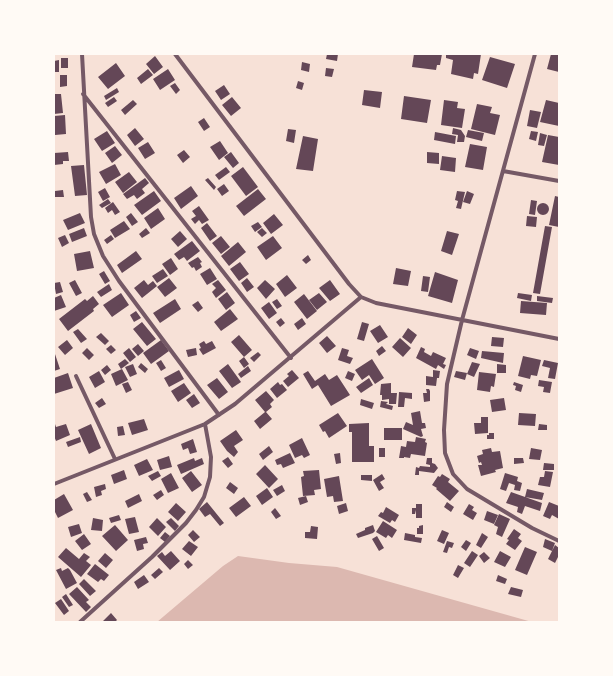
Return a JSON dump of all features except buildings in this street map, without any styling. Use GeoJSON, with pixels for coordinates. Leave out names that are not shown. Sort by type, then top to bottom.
{"type":"FeatureCollection","features":[{"type":"Feature","properties":{"kind":"street"},"geometry":{"type":"LineString","coordinates":[[82,54],[91,217],[94,234],[103,256],[120,281],[219,415]]}},
{"type":"Feature","properties":{"kind":"street"},"geometry":{"type":"LineString","coordinates":[[175,54],[349,284],[361,297],[376,303],[559,339]]}},
{"type":"Feature","properties":{"kind":"street"},"geometry":{"type":"LineString","coordinates":[[535,54],[462,320],[447,384],[444,430],[446,454],[453,474],[467,489],[532,528],[559,541]]}},
{"type":"Feature","properties":{"kind":"street"},"geometry":{"type":"LineString","coordinates":[[83,93],[291,358]]}},
{"type":"Feature","properties":{"kind":"street"},"geometry":{"type":"LineString","coordinates":[[503,171],[559,181]]}},
{"type":"Feature","properties":{"kind":"street"},"geometry":{"type":"LineString","coordinates":[[54,484],[205,424],[235,404],[361,297]]}},
{"type":"Feature","properties":{"kind":"street"},"geometry":{"type":"LineString","coordinates":[[76,376],[115,459]]}},
{"type":"Feature","properties":{"kind":"street"},"geometry":{"type":"LineString","coordinates":[[80,622],[152,557],[186,523],[196,510],[204,497],[210,477],[211,457],[205,424]]}},
{"type":"Feature","properties":{"kind":"shaded area"},"geometry":{"type":"Polygon","coordinates":[[[238,556],[289,563],[337,567],[532,622],[157,622],[223,566],[238,556]]]}}]}
